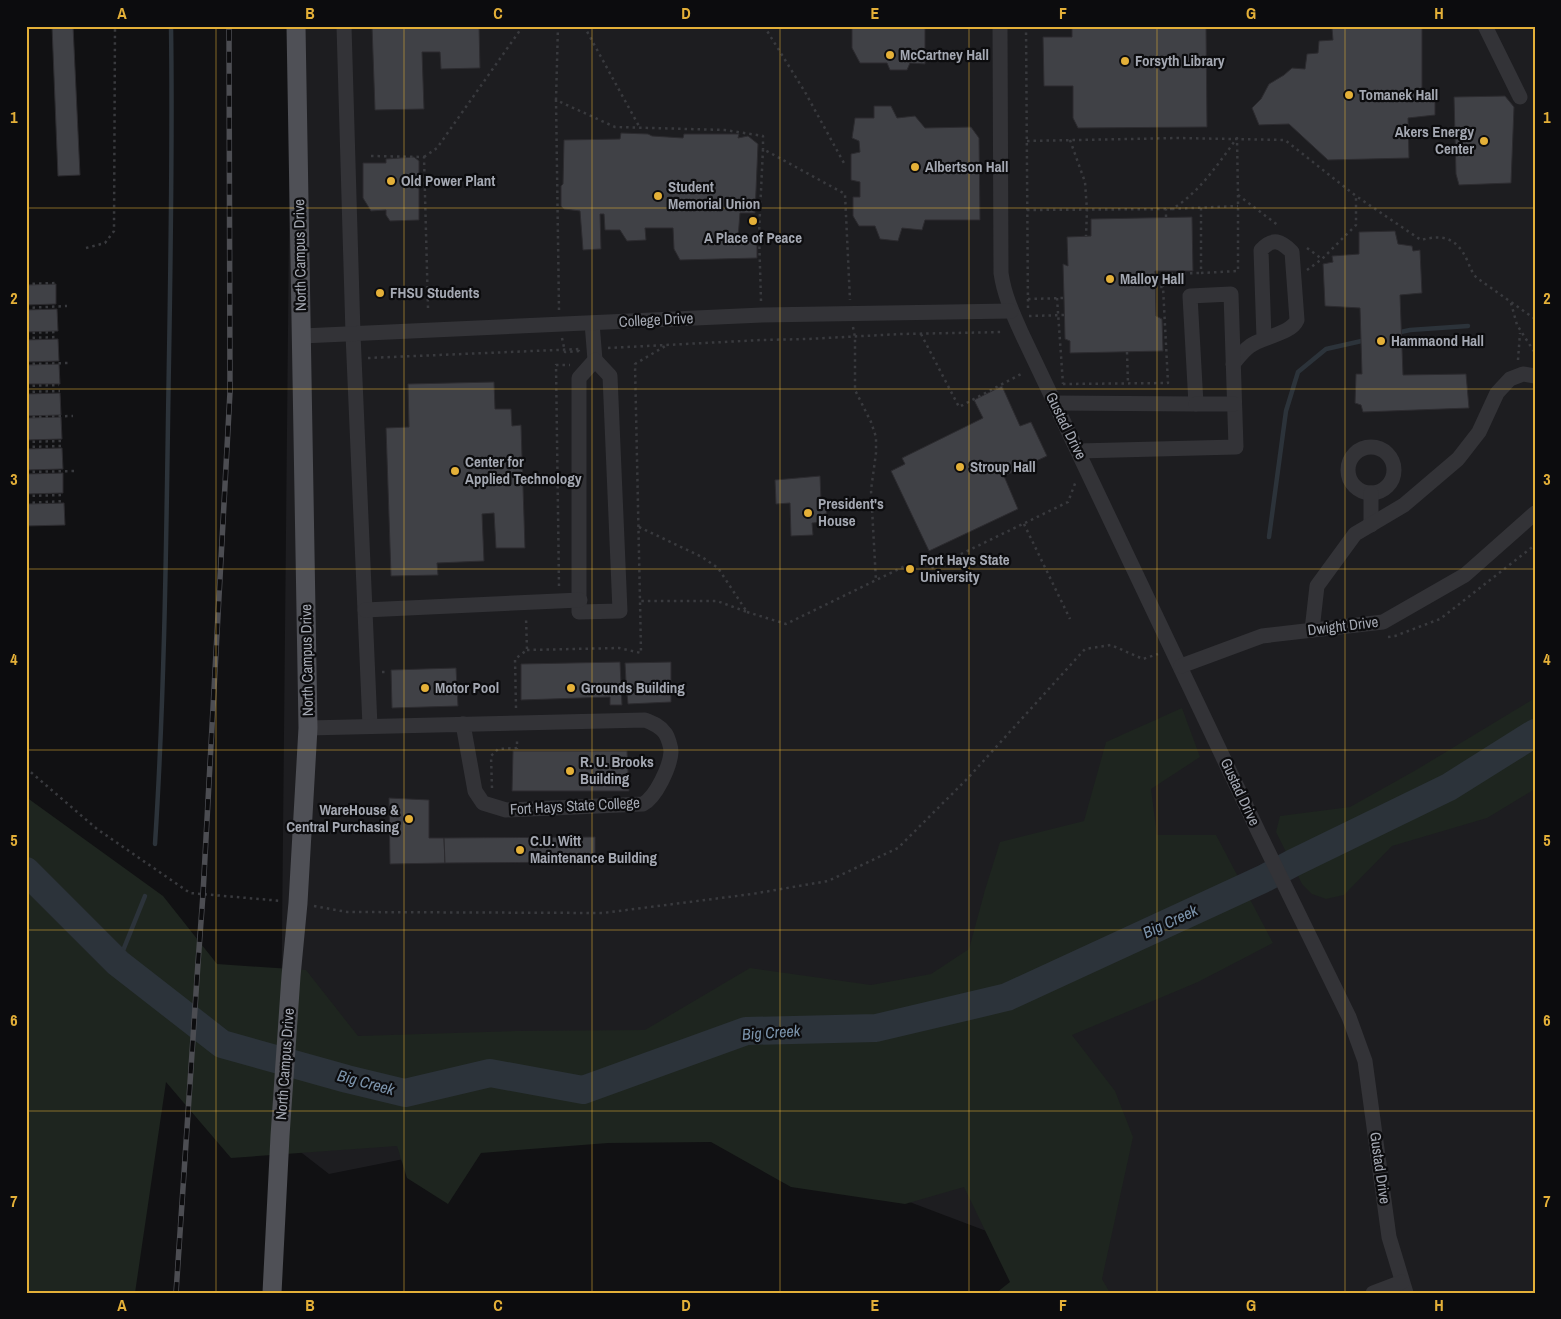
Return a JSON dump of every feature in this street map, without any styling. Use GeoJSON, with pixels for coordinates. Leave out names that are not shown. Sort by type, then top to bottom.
{"type":"FeatureCollection","features":[{"type":"Feature","properties":{"kind":"main road","name":"North Campus Drive"},"geometry":{"type":"LineString","coordinates":[[272,1293],[280,1136],[298,903],[308,728],[296,26]]}},
{"type":"Feature","properties":{"kind":"street"},"geometry":{"type":"LineString","coordinates":[[344,26],[354,358],[370,726]]}},
{"type":"Feature","properties":{"kind":"street","name":"Gustad Drive"},"geometry":{"type":"LineString","coordinates":[[1000,26],[1001,273],[1004,290],[1011,311],[1259,833],[1349,1017],[1365,1062],[1389,1237],[1404,1287]]}},
{"type":"Feature","properties":{"kind":"street"},"geometry":{"type":"LineString","coordinates":[[1484,26],[1520,97]]}},
{"type":"Feature","properties":{"kind":"street"},"geometry":{"type":"LineString","coordinates":[[1234,364],[1248,347],[1264,338],[1289,329],[1295,325],[1297,320],[1292,252],[1285,245],[1276,241],[1266,244],[1261,250],[1264,338]]}},
{"type":"Feature","properties":{"kind":"street"},"geometry":{"type":"LineString","coordinates":[[1078,451],[1236,447],[1231,294],[1190,296],[1196,404]]}},
{"type":"Feature","properties":{"kind":"street","name":"College Drive"},"geometry":{"type":"LineString","coordinates":[[302,336],[762,315],[1011,311]]}},
{"type":"Feature","properties":{"kind":"street"},"geometry":{"type":"LineString","coordinates":[[589,355],[610,376],[620,611],[579,612],[579,378],[589,355],[592,323]]}},
{"type":"Feature","properties":{"kind":"street"},"geometry":{"type":"LineString","coordinates":[[1312,630],[1317,586],[1355,534],[1404,505],[1458,459],[1479,432],[1497,393],[1510,379],[1523,374],[1535,376]]}},
{"type":"Feature","properties":{"kind":"street"},"geometry":{"type":"LineString","coordinates":[[1055,403],[1234,404]]}},
{"type":"Feature","properties":{"kind":"street"},"geometry":{"type":"LineString","coordinates":[[1371,493],[1371,525]]}},
{"type":"Feature","properties":{"kind":"street","name":"Dwight Drive"},"geometry":{"type":"LineString","coordinates":[[1181,666],[1262,636],[1383,622],[1465,575],[1535,513]]}},
{"type":"Feature","properties":{"kind":"street"},"geometry":{"type":"LineString","coordinates":[[365,610],[580,600]]}},
{"type":"Feature","properties":{"kind":"street","name":"Fort Hays State College"},"geometry":{"type":"LineString","coordinates":[[308,728],[370,726],[645,720],[658,726],[666,734],[671,750],[667,767],[658,788],[649,801],[644,804],[506,810],[483,803],[475,791],[463,724]]}},
{"type":"Feature","properties":{"kind":"street"},"geometry":{"type":"LineString","coordinates":[[1373,1293],[1404,1287]]}},
{"type":"Feature","properties":{"kind":"path"},"geometry":{"type":"LineString","coordinates":[[86,248],[105,243],[114,231],[115,26]]}},
{"type":"Feature","properties":{"kind":"path"},"geometry":{"type":"LineString","coordinates":[[371,156],[424,157],[436,148],[523,26]]}},
{"type":"Feature","properties":{"kind":"path"},"geometry":{"type":"LineString","coordinates":[[558,26],[556,100],[559,325],[565,352],[579,351],[589,355]]}},
{"type":"Feature","properties":{"kind":"path"},"geometry":{"type":"LineString","coordinates":[[584,26],[640,128]]}},
{"type":"Feature","properties":{"kind":"path"},"geometry":{"type":"LineString","coordinates":[[764,26],[805,92],[845,165]]}},
{"type":"Feature","properties":{"kind":"path"},"geometry":{"type":"LineString","coordinates":[[354,358],[564,349],[589,355],[668,344],[1030,331],[1028,326],[1026,26]]}},
{"type":"Feature","properties":{"kind":"path"},"geometry":{"type":"LineString","coordinates":[[556,100],[615,127],[725,130],[763,136],[763,148]]}},
{"type":"Feature","properties":{"kind":"path"},"geometry":{"type":"LineString","coordinates":[[1027,141],[1237,138],[1285,140],[1356,196],[1421,240],[1433,237],[1453,241],[1460,248],[1473,274],[1477,278],[1535,319]]}},
{"type":"Feature","properties":{"kind":"path"},"geometry":{"type":"LineString","coordinates":[[1056,384],[1168,383],[1164,274],[1238,271],[1237,138]]}},
{"type":"Feature","properties":{"kind":"path"},"geometry":{"type":"LineString","coordinates":[[1172,209],[1192,194],[1237,138]]}},
{"type":"Feature","properties":{"kind":"path"},"geometry":{"type":"LineString","coordinates":[[1070,140],[1085,182],[1086,236]]}},
{"type":"Feature","properties":{"kind":"path"},"geometry":{"type":"LineString","coordinates":[[424,157],[428,308]]}},
{"type":"Feature","properties":{"kind":"path"},"geometry":{"type":"LineString","coordinates":[[1238,196],[1283,230]]}},
{"type":"Feature","properties":{"kind":"path"},"geometry":{"type":"LineString","coordinates":[[1305,247],[1322,258],[1356,226],[1356,196]]}},
{"type":"Feature","properties":{"kind":"path"},"geometry":{"type":"LineString","coordinates":[[1027,210],[1172,209],[1238,206]]}},
{"type":"Feature","properties":{"kind":"path"},"geometry":{"type":"LineString","coordinates":[[1201,208],[1202,273]]}},
{"type":"Feature","properties":{"kind":"path"},"geometry":{"type":"LineString","coordinates":[[1166,209],[1166,217]]}},
{"type":"Feature","properties":{"kind":"path"},"geometry":{"type":"LineString","coordinates":[[26,284],[35,282],[56,283]]}},
{"type":"Feature","properties":{"kind":"path"},"geometry":{"type":"LineString","coordinates":[[1155,287],[1164,287]]}},
{"type":"Feature","properties":{"kind":"path"},"geometry":{"type":"LineString","coordinates":[[1028,298],[1064,298]]}},
{"type":"Feature","properties":{"kind":"path"},"geometry":{"type":"LineString","coordinates":[[1057,298],[1063,384]]}},
{"type":"Feature","properties":{"kind":"path"},"geometry":{"type":"LineString","coordinates":[[1511,302],[1520,332],[1535,353]]}},
{"type":"Feature","properties":{"kind":"path"},"geometry":{"type":"LineString","coordinates":[[26,308],[67,306]]}},
{"type":"Feature","properties":{"kind":"path"},"geometry":{"type":"LineString","coordinates":[[1028,316],[1065,315]]}},
{"type":"Feature","properties":{"kind":"path"},"geometry":{"type":"LineString","coordinates":[[26,333],[58,332]]}},
{"type":"Feature","properties":{"kind":"path"},"geometry":{"type":"LineString","coordinates":[[1518,362],[1520,332]]}},
{"type":"Feature","properties":{"kind":"path"},"geometry":{"type":"LineString","coordinates":[[37,333],[38,338]]}},
{"type":"Feature","properties":{"kind":"path"},"geometry":{"type":"LineString","coordinates":[[921,334],[959,407],[1023,373]]}},
{"type":"Feature","properties":{"kind":"path"},"geometry":{"type":"LineString","coordinates":[[26,338],[58,337]]}},
{"type":"Feature","properties":{"kind":"path"},"geometry":{"type":"LineString","coordinates":[[527,650],[619,648],[641,653],[636,364],[668,344]]}},
{"type":"Feature","properties":{"kind":"path"},"geometry":{"type":"LineString","coordinates":[[1127,352],[1128,384]]}},
{"type":"Feature","properties":{"kind":"path"},"geometry":{"type":"LineString","coordinates":[[26,364],[70,362]]}},
{"type":"Feature","properties":{"kind":"path"},"geometry":{"type":"LineString","coordinates":[[559,590],[556,366],[572,365]]}},
{"type":"Feature","properties":{"kind":"path"},"geometry":{"type":"LineString","coordinates":[[26,386],[60,386]]}},
{"type":"Feature","properties":{"kind":"path"},"geometry":{"type":"LineString","coordinates":[[40,386],[40,392]]}},
{"type":"Feature","properties":{"kind":"path"},"geometry":{"type":"LineString","coordinates":[[26,392],[60,391]]}},
{"type":"Feature","properties":{"kind":"path"},"geometry":{"type":"LineString","coordinates":[[26,417],[73,416]]}},
{"type":"Feature","properties":{"kind":"path"},"geometry":{"type":"LineString","coordinates":[[42,441],[43,447]]}},
{"type":"Feature","properties":{"kind":"path"},"geometry":{"type":"LineString","coordinates":[[26,442],[62,441]]}},
{"type":"Feature","properties":{"kind":"path"},"geometry":{"type":"LineString","coordinates":[[26,447],[62,446]]}},
{"type":"Feature","properties":{"kind":"path"},"geometry":{"type":"LineString","coordinates":[[26,472],[76,471]]}},
{"type":"Feature","properties":{"kind":"path"},"geometry":{"type":"LineString","coordinates":[[640,601],[717,601],[786,624],[905,566],[924,572],[1024,524],[1068,502],[1076,480]]}},
{"type":"Feature","properties":{"kind":"path"},"geometry":{"type":"LineString","coordinates":[[26,496],[64,495]]}},
{"type":"Feature","properties":{"kind":"path"},"geometry":{"type":"LineString","coordinates":[[45,496],[45,502]]}},
{"type":"Feature","properties":{"kind":"path"},"geometry":{"type":"LineString","coordinates":[[26,503],[64,501]]}},
{"type":"Feature","properties":{"kind":"path"},"geometry":{"type":"LineString","coordinates":[[1024,524],[1070,619]]}},
{"type":"Feature","properties":{"kind":"path"},"geometry":{"type":"LineString","coordinates":[[639,527],[702,557],[718,568],[747,612]]}},
{"type":"Feature","properties":{"kind":"path"},"geometry":{"type":"LineString","coordinates":[[1386,637],[1395,636],[1440,619],[1535,546]]}},
{"type":"Feature","properties":{"kind":"path"},"geometry":{"type":"LineString","coordinates":[[26,768],[97,829],[190,893],[298,903],[347,912],[603,913],[752,894],[828,881],[898,848],[968,778],[1085,649],[1111,645],[1143,659],[1172,648]]}},
{"type":"Feature","properties":{"kind":"path"},"geometry":{"type":"LineString","coordinates":[[376,668],[381,672],[388,672]]}},
{"type":"Feature","properties":{"kind":"shaded area","name":"Fort Hays State University"},"geometry":{"type":"Polygon","coordinates":[[[291,26],[1535,26],[1535,1293],[1067,1293],[1023,1245],[817,1167],[710,1112],[449,1150],[329,1174],[280,1136],[291,26]]]}},
{"type":"Feature","properties":{"kind":"shaded area"},"geometry":{"type":"Polygon","coordinates":[[[1535,698],[1535,789],[1487,818],[1392,846],[1344,895],[1326,899],[1312,894],[1302,884],[1276,832],[1280,816],[1350,807],[1416,770],[1535,698]]]}},
{"type":"Feature","properties":{"kind":"shaded area"},"geometry":{"type":"Polygon","coordinates":[[[1182,708],[1200,757],[1151,789],[1157,835],[1216,835],[1273,943],[1198,982],[1072,1035],[1115,1091],[1133,1137],[1102,1279],[1110,1293],[996,1293],[1010,1282],[964,1187],[905,1204],[791,1187],[711,1142],[608,1143],[481,1153],[448,1204],[407,1178],[397,1146],[231,1158],[166,1082],[135,1293],[26,1293],[26,797],[163,896],[217,964],[306,970],[358,1036],[516,1031],[645,1030],[750,968],[871,985],[931,974],[969,949],[1000,842],[1084,821],[1106,742],[1182,708]]]}},
{"type":"Feature","properties":{"kind":"building"},"geometry":{"type":"Polygon","coordinates":[[[52,26],[73,26],[80,175],[58,176],[52,26]]]}},
{"type":"Feature","properties":{"kind":"building"},"geometry":{"type":"Polygon","coordinates":[[[372,26],[479,26],[480,68],[441,69],[440,52],[422,52],[424,109],[375,110],[372,26]]]}},
{"type":"Feature","properties":{"kind":"building","name":"McCartney Hall"},"geometry":{"type":"Polygon","coordinates":[[[852,26],[925,26],[925,64],[910,63],[907,70],[890,70],[887,63],[860,63],[852,48],[852,26]]]}},
{"type":"Feature","properties":{"kind":"building","name":"Forsyth Library"},"geometry":{"type":"Polygon","coordinates":[[[1072,26],[1206,26],[1207,127],[1078,128],[1073,118],[1073,86],[1044,86],[1043,37],[1072,37],[1072,26]]]}},
{"type":"Feature","properties":{"kind":"building","name":"Tomanek Hall"},"geometry":{"type":"Polygon","coordinates":[[[1342,26],[1422,26],[1422,91],[1435,90],[1435,115],[1408,118],[1409,158],[1328,160],[1289,124],[1259,125],[1252,108],[1261,99],[1269,84],[1292,68],[1305,69],[1307,54],[1318,53],[1319,41],[1333,40],[1332,28],[1342,26]]]}},
{"type":"Feature","properties":{"kind":"building","name":"Akers Energy Center"},"geometry":{"type":"Polygon","coordinates":[[[1505,96],[1514,107],[1511,183],[1459,185],[1456,174],[1454,97],[1505,96]]]}},
{"type":"Feature","properties":{"kind":"building","name":"Albertson Hall"},"geometry":{"type":"Polygon","coordinates":[[[874,106],[891,106],[897,118],[915,116],[925,128],[971,127],[979,138],[980,220],[925,220],[922,230],[902,228],[898,241],[880,239],[875,226],[859,226],[853,216],[853,197],[860,197],[860,182],[851,180],[851,154],[860,152],[859,141],[852,138],[855,118],[874,118],[874,106]]]}},
{"type":"Feature","properties":{"kind":"building","name":"Student Memorial Union"},"geometry":{"type":"Polygon","coordinates":[[[621,133],[683,138],[684,134],[739,134],[738,138],[748,136],[758,144],[755,213],[740,213],[738,238],[751,237],[757,246],[757,258],[680,260],[674,249],[673,228],[645,228],[646,240],[627,241],[620,230],[605,230],[604,214],[600,214],[601,249],[583,250],[580,211],[564,209],[561,206],[564,140],[620,139],[621,133]]]}},
{"type":"Feature","properties":{"kind":"building","name":"Old Power Plant"},"geometry":{"type":"Polygon","coordinates":[[[414,157],[419,161],[419,220],[390,221],[386,215],[386,210],[371,211],[363,198],[363,163],[386,163],[386,159],[414,157]]]}},
{"type":"Feature","properties":{"kind":"building","name":"Malloy Hall"},"geometry":{"type":"Polygon","coordinates":[[[1192,217],[1193,271],[1155,271],[1156,316],[1162,319],[1163,351],[1070,353],[1070,341],[1065,339],[1063,264],[1068,266],[1067,237],[1091,236],[1091,219],[1192,217]]]}},
{"type":"Feature","properties":{"kind":"building","name":"Hammaond Hall"},"geometry":{"type":"Polygon","coordinates":[[[1395,231],[1398,244],[1412,246],[1413,251],[1420,250],[1422,293],[1400,295],[1403,375],[1466,374],[1469,408],[1363,412],[1361,405],[1355,403],[1356,374],[1362,374],[1360,308],[1325,306],[1323,264],[1333,262],[1332,256],[1359,254],[1359,232],[1395,231]]]}},
{"type":"Feature","properties":{"kind":"building"},"geometry":{"type":"Polygon","coordinates":[[[56,284],[56,304],[26,305],[26,285],[56,284]]]}},
{"type":"Feature","properties":{"kind":"building"},"geometry":{"type":"Polygon","coordinates":[[[57,309],[58,331],[26,332],[26,310],[57,309]]]}},
{"type":"Feature","properties":{"kind":"building"},"geometry":{"type":"Polygon","coordinates":[[[58,339],[59,361],[26,362],[26,340],[58,339]]]}},
{"type":"Feature","properties":{"kind":"building"},"geometry":{"type":"Polygon","coordinates":[[[59,364],[60,384],[26,384],[26,365],[59,364]]]}},
{"type":"Feature","properties":{"kind":"building","name":"Center for Applied Technology"},"geometry":{"type":"Polygon","coordinates":[[[494,382],[495,409],[511,409],[512,426],[521,425],[525,548],[496,548],[494,513],[482,514],[484,561],[437,563],[438,575],[391,576],[386,428],[409,427],[408,384],[494,382]]]}},
{"type":"Feature","properties":{"kind":"building","name":"Stroup Hall"},"geometry":{"type":"Polygon","coordinates":[[[1002,386],[1020,426],[1031,422],[1047,456],[1004,476],[1018,509],[929,551],[891,471],[905,464],[902,458],[983,418],[974,400],[1002,386]]]}},
{"type":"Feature","properties":{"kind":"building"},"geometry":{"type":"Polygon","coordinates":[[[60,393],[61,415],[26,416],[26,394],[60,393]]]}},
{"type":"Feature","properties":{"kind":"building"},"geometry":{"type":"Polygon","coordinates":[[[61,417],[62,439],[26,440],[26,418],[61,417]]]}},
{"type":"Feature","properties":{"kind":"building"},"geometry":{"type":"Polygon","coordinates":[[[62,448],[63,469],[26,470],[26,449],[62,448]]]}},
{"type":"Feature","properties":{"kind":"building"},"geometry":{"type":"Polygon","coordinates":[[[63,473],[63,493],[26,494],[26,474],[63,473]]]}},
{"type":"Feature","properties":{"kind":"building","name":"President's House"},"geometry":{"type":"Polygon","coordinates":[[[820,476],[821,500],[827,500],[826,522],[812,523],[813,535],[791,536],[790,503],[776,504],[775,480],[820,476]]]}},
{"type":"Feature","properties":{"kind":"building"},"geometry":{"type":"Polygon","coordinates":[[[64,503],[65,525],[26,526],[26,504],[64,503]]]}},
{"type":"Feature","properties":{"kind":"building","name":"Grounds Building"},"geometry":{"type":"Polygon","coordinates":[[[620,662],[622,705],[610,705],[610,697],[521,700],[521,664],[620,662]]]}},
{"type":"Feature","properties":{"kind":"building"},"geometry":{"type":"Polygon","coordinates":[[[671,662],[671,702],[628,704],[627,694],[622,694],[621,682],[626,682],[625,663],[671,662]]]}},
{"type":"Feature","properties":{"kind":"building","name":"Motor Pool"},"geometry":{"type":"Polygon","coordinates":[[[456,668],[458,706],[392,708],[391,670],[456,668]]]}},
{"type":"Feature","properties":{"kind":"building","name":"R. U. Brooks Building"},"geometry":{"type":"Polygon","coordinates":[[[513,751],[627,751],[629,791],[512,791],[513,751]]]}},
{"type":"Feature","properties":{"kind":"building","name":"WareHouse & Central Purchasing"},"geometry":{"type":"Polygon","coordinates":[[[389,798],[429,800],[429,838],[444,838],[445,863],[390,864],[389,798]]]}},
{"type":"Feature","properties":{"kind":"building","name":"C.U. Witt Maintenance Building"},"geometry":{"type":"Polygon","coordinates":[[[595,837],[595,862],[445,863],[444,838],[595,837]]]}},
{"type":"Feature","properties":{"kind":"waterway"},"geometry":{"type":"LineString","coordinates":[[155,844],[163,686],[171,223],[171,26]]}},
{"type":"Feature","properties":{"kind":"waterway"},"geometry":{"type":"LineString","coordinates":[[1396,333],[1410,330],[1468,326]]}},
{"type":"Feature","properties":{"kind":"waterway"},"geometry":{"type":"LineString","coordinates":[[1269,537],[1286,411],[1298,372],[1326,349],[1366,340]]}},
{"type":"Feature","properties":{"kind":"waterway","name":"Big Creek"},"geometry":{"type":"LineString","coordinates":[[26,871],[118,963],[222,1044],[405,1093],[490,1073],[583,1090],[746,1031],[876,1028],[1007,997],[1263,879],[1449,787],[1535,733]]}},
{"type":"Feature","properties":{"kind":"waterway"},"geometry":{"type":"LineString","coordinates":[[118,963],[145,896]]}},
{"type":"Feature","properties":{"kind":"railway"},"geometry":{"type":"LineString","coordinates":[[176,1293],[203,894],[230,392],[229,26]]}},
{"type":"Feature","properties":{"kind":"place","name":"McCartney Hall"},"geometry":{"type":"Point","coordinates":[890,55]}},
{"type":"Feature","properties":{"kind":"place","name":"Forsyth Library"},"geometry":{"type":"Point","coordinates":[1125,61]}},
{"type":"Feature","properties":{"kind":"place","name":"Tomanek Hall"},"geometry":{"type":"Point","coordinates":[1349,95]}},
{"type":"Feature","properties":{"kind":"place","name":"Akers Energy Center"},"geometry":{"type":"Point","coordinates":[1484,141]}},
{"type":"Feature","properties":{"kind":"place","name":"Albertson Hall"},"geometry":{"type":"Point","coordinates":[915,167]}},
{"type":"Feature","properties":{"kind":"place","name":"Old Power Plant"},"geometry":{"type":"Point","coordinates":[391,181]}},
{"type":"Feature","properties":{"kind":"place","name":"Student Memorial Union"},"geometry":{"type":"Point","coordinates":[658,196]}},
{"type":"Feature","properties":{"kind":"place","name":"A Place of Peace"},"geometry":{"type":"Point","coordinates":[753,221]}},
{"type":"Feature","properties":{"kind":"place","name":"Malloy Hall"},"geometry":{"type":"Point","coordinates":[1110,279]}},
{"type":"Feature","properties":{"kind":"place","name":"FHSU Students"},"geometry":{"type":"Point","coordinates":[380,293]}},
{"type":"Feature","properties":{"kind":"place","name":"Hammaond Hall"},"geometry":{"type":"Point","coordinates":[1381,341]}},
{"type":"Feature","properties":{"kind":"place","name":"Stroup Hall"},"geometry":{"type":"Point","coordinates":[960,467]}},
{"type":"Feature","properties":{"kind":"place","name":"Center for Applied Technology"},"geometry":{"type":"Point","coordinates":[455,471]}},
{"type":"Feature","properties":{"kind":"place","name":"President's House"},"geometry":{"type":"Point","coordinates":[808,513]}},
{"type":"Feature","properties":{"kind":"place","name":"Fort Hays State University"},"geometry":{"type":"Point","coordinates":[910,569]}},
{"type":"Feature","properties":{"kind":"place","name":"Motor Pool"},"geometry":{"type":"Point","coordinates":[425,688]}},
{"type":"Feature","properties":{"kind":"place","name":"Grounds Building"},"geometry":{"type":"Point","coordinates":[571,688]}},
{"type":"Feature","properties":{"kind":"place","name":"R. U. Brooks Building"},"geometry":{"type":"Point","coordinates":[570,771]}},
{"type":"Feature","properties":{"kind":"place","name":"WareHouse & Central Purchasing"},"geometry":{"type":"Point","coordinates":[409,819]}},
{"type":"Feature","properties":{"kind":"place","name":"C.U. Witt Maintenance Building"},"geometry":{"type":"Point","coordinates":[520,850]}}]}
